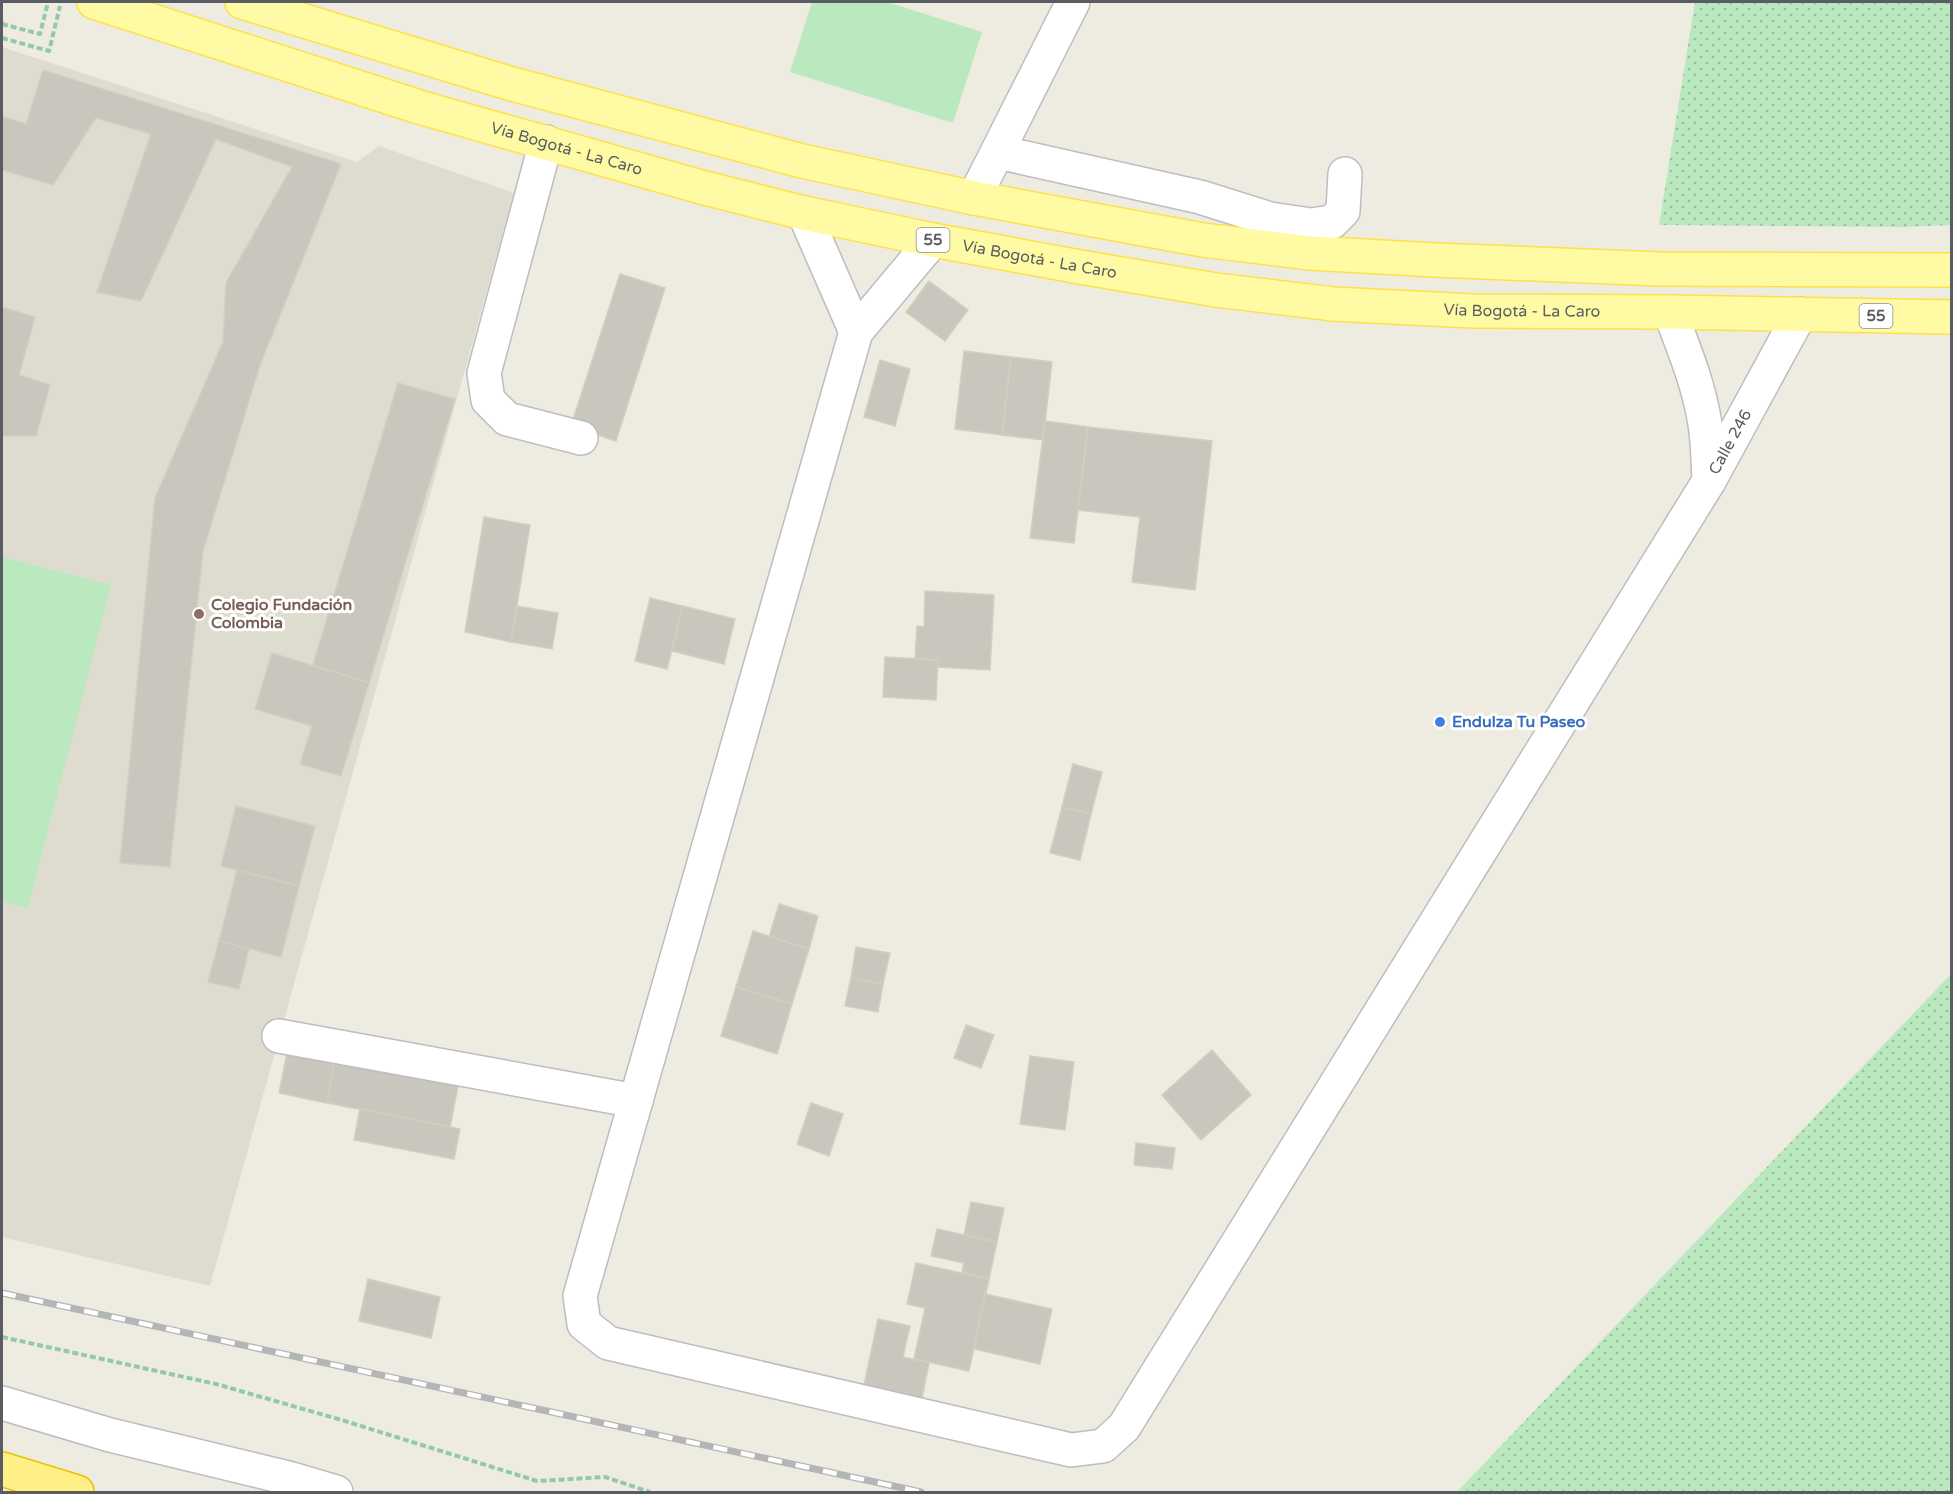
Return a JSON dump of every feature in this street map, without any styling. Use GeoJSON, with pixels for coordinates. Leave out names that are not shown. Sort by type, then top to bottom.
{"type":"FeatureCollection","features":[{"type":"Feature","properties":{"kind":"highway"},"geometry":{"type":"LineString","coordinates":[[2,1467],[77,1492]]}},
{"type":"Feature","properties":{"kind":"highway"},"geometry":{"type":"LineString","coordinates":[[2,1475],[38,1479]]}},
{"type":"Feature","properties":{"kind":"main road","name":"Vía Bogotá - La Caro"},"geometry":{"type":"LineString","coordinates":[[94,2],[418,107],[701,188],[804,213],[933,240],[1216,290],[1333,304],[1474,311],[1800,314]]}},
{"type":"Feature","properties":{"kind":"main road"},"geometry":{"type":"LineString","coordinates":[[242,2],[513,84],[802,161],[974,198],[1203,240],[1309,253],[1659,269],[1952,270]]}},
{"type":"Feature","properties":{"kind":"main road","name":"55"},"geometry":{"type":"LineString","coordinates":[[1800,314],[1952,317]]}},
{"type":"Feature","properties":{"kind":"street"},"geometry":{"type":"LineString","coordinates":[[974,198],[1073,2]]}},
{"type":"Feature","properties":{"kind":"street"},"geometry":{"type":"LineString","coordinates":[[546,142],[484,373],[488,400],[507,418],[581,438]]}},
{"type":"Feature","properties":{"kind":"street"},"geometry":{"type":"LineString","coordinates":[[998,152],[1200,196],[1270,219],[1311,225],[1332,222],[1343,211],[1346,174]]}},
{"type":"Feature","properties":{"kind":"street"},"geometry":{"type":"LineString","coordinates":[[804,213],[856,332]]}},
{"type":"Feature","properties":{"kind":"street"},"geometry":{"type":"LineString","coordinates":[[933,240],[856,332],[580,1296],[584,1324],[608,1343],[1071,1450],[1104,1446],[1124,1427],[1709,480]]}},
{"type":"Feature","properties":{"kind":"street","name":"Calle 246"},"geometry":{"type":"LineString","coordinates":[[1670,312],[1695,382],[1705,422],[1709,480]]}},
{"type":"Feature","properties":{"kind":"street","name":"Calle 246"},"geometry":{"type":"LineString","coordinates":[[1709,480],[1800,314]]}},
{"type":"Feature","properties":{"kind":"street"},"geometry":{"type":"LineString","coordinates":[[279,1036],[636,1101]]}},
{"type":"Feature","properties":{"kind":"street"},"geometry":{"type":"LineString","coordinates":[[2,1403],[110,1435],[336,1492]]}},
{"type":"Feature","properties":{"kind":"street"},"geometry":{"type":"LineString","coordinates":[[110,1435],[256,1492]]}},
{"type":"Feature","properties":{"kind":"path"},"geometry":{"type":"LineString","coordinates":[[2,24],[40,34],[48,2]]}},
{"type":"Feature","properties":{"kind":"path"},"geometry":{"type":"LineString","coordinates":[[2,38],[49,51],[62,2]]}},
{"type":"Feature","properties":{"kind":"path"},"geometry":{"type":"LineString","coordinates":[[2,1337],[216,1384],[345,1421],[537,1481],[605,1477],[650,1492]]}},
{"type":"Feature","properties":{"kind":"shaded area","name":"Colegio Fundación Colombia"},"geometry":{"type":"Polygon","coordinates":[[[2,47],[357,162],[379,146],[514,193],[210,1286],[2,1237],[2,47]]]}},
{"type":"Feature","properties":{"kind":"green space"},"geometry":{"type":"Polygon","coordinates":[[[812,2],[887,2],[982,32],[953,123],[790,72],[812,2]]]}},
{"type":"Feature","properties":{"kind":"green space"},"geometry":{"type":"Polygon","coordinates":[[[1695,2],[1951,2],[1951,225],[1904,227],[1659,225],[1695,2]]]}},
{"type":"Feature","properties":{"kind":"green space"},"geometry":{"type":"Polygon","coordinates":[[[2,557],[111,585],[28,908],[2,901],[2,557]]]}},
{"type":"Feature","properties":{"kind":"green space"},"geometry":{"type":"Polygon","coordinates":[[[1951,974],[1951,1492],[1457,1492],[1951,974]]]}},
{"type":"Feature","properties":{"kind":"building"},"geometry":{"type":"Polygon","coordinates":[[[43,70],[341,164],[260,365],[203,551],[170,867],[120,863],[155,498],[223,342],[226,283],[292,167],[216,139],[141,301],[97,292],[151,134],[96,118],[53,185],[2,170],[2,116],[26,124],[43,70]]]}},
{"type":"Feature","properties":{"kind":"building"},"geometry":{"type":"Polygon","coordinates":[[[620,274],[665,288],[616,441],[571,426],[620,274]]]}},
{"type":"Feature","properties":{"kind":"building"},"geometry":{"type":"Polygon","coordinates":[[[929,281],[968,310],[945,341],[906,312],[929,281]]]}},
{"type":"Feature","properties":{"kind":"building"},"geometry":{"type":"Polygon","coordinates":[[[2,307],[35,317],[19,375],[50,385],[36,436],[2,436],[2,307]]]}},
{"type":"Feature","properties":{"kind":"building"},"geometry":{"type":"Polygon","coordinates":[[[964,351],[1011,357],[1002,435],[955,429],[964,351]]]}},
{"type":"Feature","properties":{"kind":"building"},"geometry":{"type":"Polygon","coordinates":[[[1011,357],[1052,362],[1043,440],[1002,435],[1011,357]]]}},
{"type":"Feature","properties":{"kind":"building"},"geometry":{"type":"Polygon","coordinates":[[[880,360],[910,369],[895,426],[864,417],[880,360]]]}},
{"type":"Feature","properties":{"kind":"building"},"geometry":{"type":"Polygon","coordinates":[[[398,383],[455,399],[369,683],[313,665],[398,383]]]}},
{"type":"Feature","properties":{"kind":"building"},"geometry":{"type":"Polygon","coordinates":[[[1045,421],[1088,427],[1074,543],[1030,538],[1045,421]]]}},
{"type":"Feature","properties":{"kind":"building"},"geometry":{"type":"Polygon","coordinates":[[[1088,427],[1212,441],[1195,590],[1132,582],[1140,517],[1078,510],[1088,427]]]}},
{"type":"Feature","properties":{"kind":"building"},"geometry":{"type":"Polygon","coordinates":[[[484,517],[530,525],[511,642],[465,632],[484,517]]]}},
{"type":"Feature","properties":{"kind":"building"},"geometry":{"type":"Polygon","coordinates":[[[925,591],[994,595],[990,670],[938,667],[938,660],[915,659],[917,626],[924,627],[925,591]]]}},
{"type":"Feature","properties":{"kind":"building"},"geometry":{"type":"Polygon","coordinates":[[[650,598],[683,606],[667,669],[635,661],[650,598]]]}},
{"type":"Feature","properties":{"kind":"building"},"geometry":{"type":"Polygon","coordinates":[[[517,606],[558,613],[552,649],[511,642],[517,606]]]}},
{"type":"Feature","properties":{"kind":"building"},"geometry":{"type":"Polygon","coordinates":[[[683,606],[735,619],[724,664],[672,651],[683,606]]]}},
{"type":"Feature","properties":{"kind":"building"},"geometry":{"type":"Polygon","coordinates":[[[272,653],[369,683],[341,776],[300,764],[312,726],[255,709],[272,653]]]}},
{"type":"Feature","properties":{"kind":"building"},"geometry":{"type":"Polygon","coordinates":[[[885,657],[938,660],[936,700],[883,697],[885,657]]]}},
{"type":"Feature","properties":{"kind":"building"},"geometry":{"type":"Polygon","coordinates":[[[1073,764],[1102,772],[1091,814],[1062,807],[1073,764]]]}},
{"type":"Feature","properties":{"kind":"building"},"geometry":{"type":"Polygon","coordinates":[[[236,806],[315,826],[299,886],[221,866],[236,806]]]}},
{"type":"Feature","properties":{"kind":"building"},"geometry":{"type":"Polygon","coordinates":[[[1062,807],[1091,814],[1080,860],[1050,853],[1062,807]]]}},
{"type":"Feature","properties":{"kind":"building"},"geometry":{"type":"Polygon","coordinates":[[[237,870],[299,886],[281,957],[219,941],[237,870]]]}},
{"type":"Feature","properties":{"kind":"building"},"geometry":{"type":"Polygon","coordinates":[[[779,904],[818,916],[809,949],[769,937],[779,904]]]}},
{"type":"Feature","properties":{"kind":"building"},"geometry":{"type":"Polygon","coordinates":[[[753,931],[809,949],[792,1004],[736,987],[753,931]]]}},
{"type":"Feature","properties":{"kind":"building"},"geometry":{"type":"Polygon","coordinates":[[[219,941],[249,949],[239,989],[208,982],[219,941]]]}},
{"type":"Feature","properties":{"kind":"building"},"geometry":{"type":"Polygon","coordinates":[[[856,947],[890,953],[883,984],[851,978],[856,947]]]}},
{"type":"Feature","properties":{"kind":"building"},"geometry":{"type":"Polygon","coordinates":[[[851,978],[883,984],[878,1012],[845,1006],[851,978]]]}},
{"type":"Feature","properties":{"kind":"building"},"geometry":{"type":"Polygon","coordinates":[[[736,987],[792,1004],[777,1054],[721,1036],[736,987]]]}},
{"type":"Feature","properties":{"kind":"building"},"geometry":{"type":"Polygon","coordinates":[[[966,1025],[994,1035],[981,1068],[954,1058],[966,1025]]]}},
{"type":"Feature","properties":{"kind":"building"},"geometry":{"type":"Polygon","coordinates":[[[1212,1050],[1251,1095],[1201,1140],[1162,1095],[1212,1050]]]}},
{"type":"Feature","properties":{"kind":"building"},"geometry":{"type":"Polygon","coordinates":[[[287,1053],[334,1062],[327,1103],[279,1093],[287,1053]]]}},
{"type":"Feature","properties":{"kind":"building"},"geometry":{"type":"Polygon","coordinates":[[[1030,1056],[1074,1062],[1065,1130],[1020,1124],[1030,1056]]]}},
{"type":"Feature","properties":{"kind":"building"},"geometry":{"type":"Polygon","coordinates":[[[334,1062],[458,1086],[450,1127],[327,1103],[334,1062]]]}},
{"type":"Feature","properties":{"kind":"building"},"geometry":{"type":"Polygon","coordinates":[[[811,1103],[843,1114],[829,1156],[797,1144],[811,1103]]]}},
{"type":"Feature","properties":{"kind":"building"},"geometry":{"type":"Polygon","coordinates":[[[360,1109],[460,1129],[454,1159],[354,1140],[360,1109]]]}},
{"type":"Feature","properties":{"kind":"building"},"geometry":{"type":"Polygon","coordinates":[[[1136,1143],[1175,1148],[1172,1169],[1134,1165],[1136,1143]]]}},
{"type":"Feature","properties":{"kind":"building"},"geometry":{"type":"Polygon","coordinates":[[[971,1202],[1004,1208],[997,1242],[964,1235],[971,1202]]]}},
{"type":"Feature","properties":{"kind":"building"},"geometry":{"type":"Polygon","coordinates":[[[937,1229],[997,1242],[989,1279],[962,1272],[964,1263],[931,1256],[937,1229]]]}},
{"type":"Feature","properties":{"kind":"building"},"geometry":{"type":"Polygon","coordinates":[[[916,1263],[989,1279],[969,1371],[914,1359],[925,1308],[907,1304],[916,1263]]]}},
{"type":"Feature","properties":{"kind":"building"},"geometry":{"type":"Polygon","coordinates":[[[368,1279],[440,1297],[431,1338],[359,1321],[368,1279]]]}},
{"type":"Feature","properties":{"kind":"building"},"geometry":{"type":"Polygon","coordinates":[[[985,1294],[1052,1309],[1040,1364],[974,1349],[985,1294]]]}},
{"type":"Feature","properties":{"kind":"building"},"geometry":{"type":"Polygon","coordinates":[[[878,1319],[910,1326],[903,1357],[929,1363],[922,1398],[864,1385],[878,1319]]]}},
{"type":"Feature","properties":{"kind":"railway"},"geometry":{"type":"LineString","coordinates":[[2,1293],[921,1492]]}},
{"type":"Feature","properties":{"kind":"place","name":"Colegio Fundación Colombia"},"geometry":{"type":"Point","coordinates":[199,614]}},
{"type":"Feature","properties":{"kind":"place","name":"Endulza Tu Paseo"},"geometry":{"type":"Point","coordinates":[1440,722]}}]}
